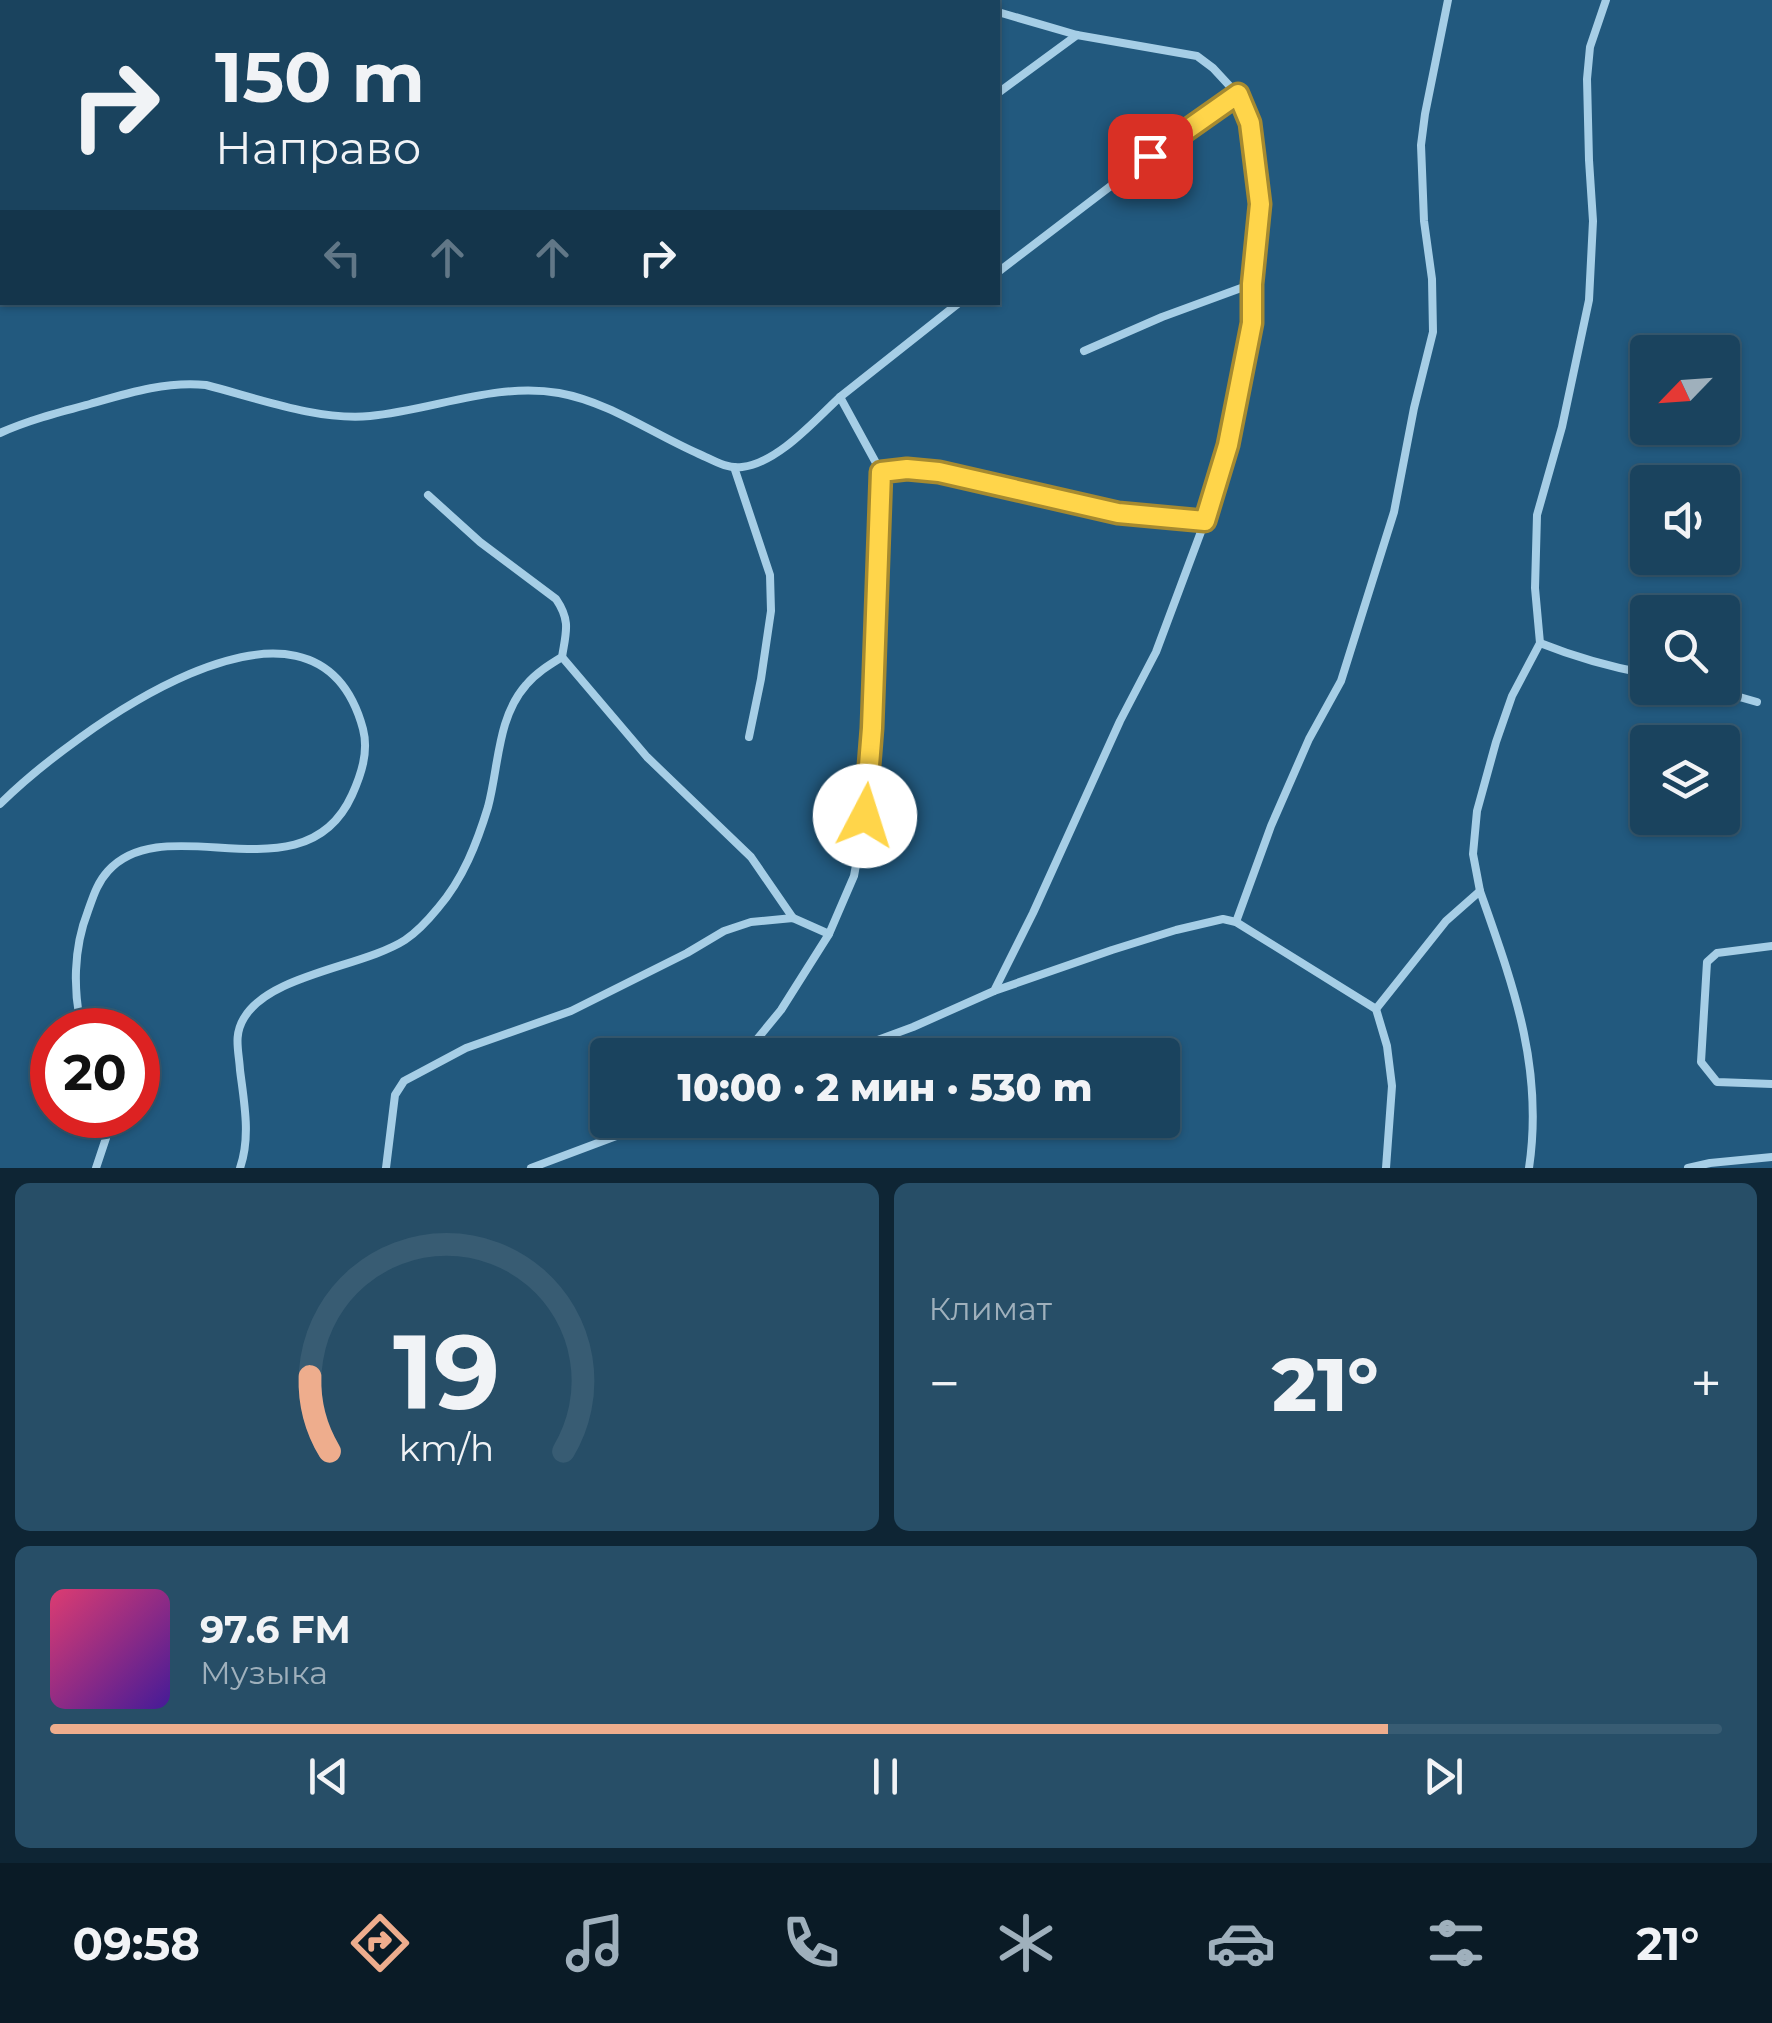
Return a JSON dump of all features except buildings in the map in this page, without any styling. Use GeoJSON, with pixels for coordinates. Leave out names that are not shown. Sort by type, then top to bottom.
{"type":"FeatureCollection","features":[{"type":"Feature","properties":{"kind":"lane"},"geometry":{"type":"LineString","coordinates":[[1236,922],[1309,739],[1342,680],[1394,512],[1433,332],[1422,144],[1448,0]]}},
{"type":"Feature","properties":{"kind":"lane"},"geometry":{"type":"LineString","coordinates":[[1529,1168],[1534,1112],[1528,1045],[1513,986],[1480,891],[1473,854],[1477,811],[1496,742],[1540,643],[1535,588],[1536,516],[1562,427],[1589,300],[1593,221],[1587,78],[1590,47],[1606,0]]}},
{"type":"Feature","properties":{"kind":"lane"},"geometry":{"type":"LineString","coordinates":[[994,991],[1156,652],[1205,521],[1240,395],[1252,323],[1260,204],[1250,123],[1238,94],[1197,56],[1077,35],[1000,13]]}},
{"type":"Feature","properties":{"kind":"lane"},"geometry":{"type":"LineString","coordinates":[[1000,92],[1077,35]]}},
{"type":"Feature","properties":{"kind":"lane"},"geometry":{"type":"LineString","coordinates":[[1000,270],[1072,213],[1238,94]]}},
{"type":"Feature","properties":{"kind":"lane"},"geometry":{"type":"LineString","coordinates":[[1084,351],[1252,284]]}},
{"type":"Feature","properties":{"kind":"lane"},"geometry":{"type":"LineString","coordinates":[[0,433],[146,388],[189,383],[340,417],[399,412],[490,393],[536,390],[562,394],[612,411],[726,466],[751,465],[786,446],[840,397],[956,305]]}},
{"type":"Feature","properties":{"kind":"lane"},"geometry":{"type":"LineString","coordinates":[[758,1038],[782,1010],[829,934],[854,876],[865,816],[881,472],[840,397]]}},
{"type":"Feature","properties":{"kind":"lane"},"geometry":{"type":"LineString","coordinates":[[734,467],[770,575],[771,612],[749,737]]}},
{"type":"Feature","properties":{"kind":"lane"},"geometry":{"type":"LineString","coordinates":[[881,472],[939,472],[1118,513],[1205,521]]}},
{"type":"Feature","properties":{"kind":"lane"},"geometry":{"type":"LineString","coordinates":[[240,1168],[246,1122],[236,1044],[244,1017],[258,1001],[278,990],[405,940],[434,914],[454,890],[466,867],[488,806],[508,716],[525,686],[562,656],[568,624],[556,599],[480,542],[428,495]]}},
{"type":"Feature","properties":{"kind":"lane"},"geometry":{"type":"LineString","coordinates":[[1540,643],[1630,671]]}},
{"type":"Feature","properties":{"kind":"lane"},"geometry":{"type":"LineString","coordinates":[[0,804],[72,742],[146,696],[218,662],[276,654],[310,660],[327,668],[344,686],[359,714],[365,738],[364,765],[347,806],[318,834],[294,846],[274,849],[148,849],[110,868],[99,883],[85,918],[78,948],[77,1008]]}},
{"type":"Feature","properties":{"kind":"lane"},"geometry":{"type":"LineString","coordinates":[[562,656],[647,757],[751,857],[793,918]]}},
{"type":"Feature","properties":{"kind":"lane"},"geometry":{"type":"LineString","coordinates":[[1740,697],[1756,702]]}},
{"type":"Feature","properties":{"kind":"lane"},"geometry":{"type":"LineString","coordinates":[[1376,1009],[1446,920],[1480,891]]}},
{"type":"Feature","properties":{"kind":"lane"},"geometry":{"type":"LineString","coordinates":[[386,1168],[394,1098],[400,1086],[466,1048],[571,1012],[724,931],[751,922],[793,918],[829,934]]}},
{"type":"Feature","properties":{"kind":"lane"},"geometry":{"type":"LineString","coordinates":[[884,1038],[994,991],[1112,950],[1223,919],[1236,922],[1376,1009],[1387,1046],[1392,1086],[1386,1168]]}},
{"type":"Feature","properties":{"kind":"lane"},"geometry":{"type":"LineString","coordinates":[[1772,946],[1717,953],[1707,962],[1701,1062],[1717,1082],[1772,1084]]}},
{"type":"Feature","properties":{"kind":"lane"},"geometry":{"type":"LineString","coordinates":[[96,1168],[106,1138]]}},
{"type":"Feature","properties":{"kind":"lane"},"geometry":{"type":"LineString","coordinates":[[531,1168],[611,1138]]}},
{"type":"Feature","properties":{"kind":"lane"},"geometry":{"type":"LineString","coordinates":[[1688,1168],[1772,1158]]}},
{"type":"Feature","properties":{"kind":"route"},"geometry":{"type":"LineString","coordinates":[[865,816],[881,472],[939,472],[1118,513],[1205,521],[1240,395],[1252,323],[1260,204],[1250,123],[1238,94],[1150,156]]}}]}
